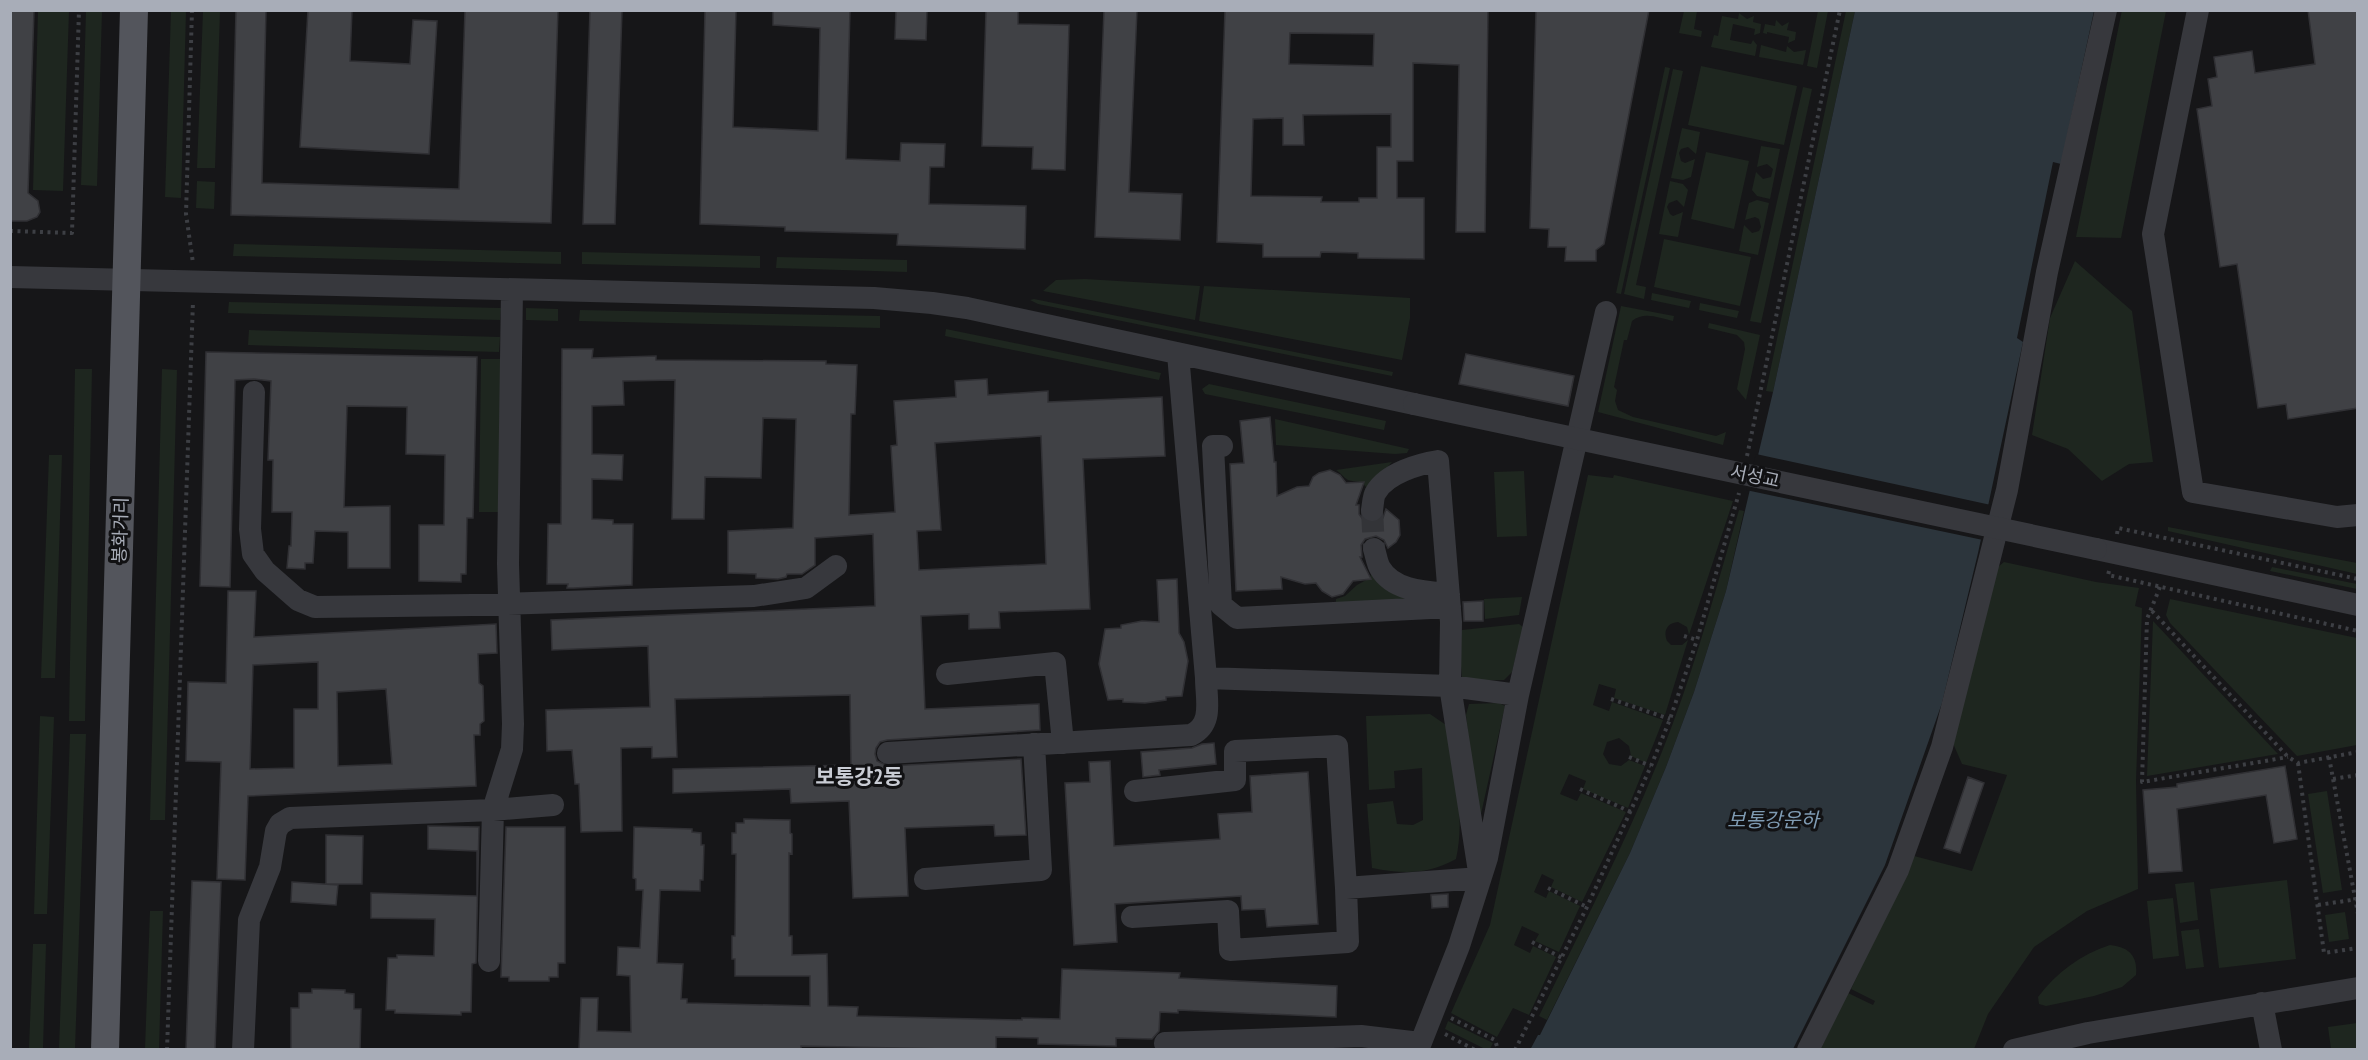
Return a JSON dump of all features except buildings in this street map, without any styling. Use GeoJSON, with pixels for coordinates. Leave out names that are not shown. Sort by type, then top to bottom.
{"type":"FeatureCollection","features":[{"type":"Feature","properties":{"kind":"main road","name":"봉화거리"},"geometry":{"type":"LineString","coordinates":[[105,1050],[134,10]]}},
{"type":"Feature","properties":{"kind":"street"},"geometry":{"type":"LineString","coordinates":[[1808,1050],[1898,870],[1942,747],[2007,490],[2047,273],[2106,10]]}},
{"type":"Feature","properties":{"kind":"street"},"geometry":{"type":"LineString","coordinates":[[2198,10],[2153,234],[2193,492],[2337,517],[2358,514]]}},
{"type":"Feature","properties":{"kind":"street","name":"서성교"},"geometry":{"type":"LineString","coordinates":[[10,277],[874,298],[932,303],[967,308],[2358,605]]}},
{"type":"Feature","properties":{"kind":"street"},"geometry":{"type":"LineString","coordinates":[[489,961],[493,810],[512,749],[513,724],[508,564],[513,290]]}},
{"type":"Feature","properties":{"kind":"street"},"geometry":{"type":"LineString","coordinates":[[1165,1043],[1361,1036],[1419,1046],[1459,946],[1487,858],[1518,695],[1606,312]]}},
{"type":"Feature","properties":{"kind":"street"},"geometry":{"type":"LineString","coordinates":[[888,753],[1191,735],[1201,730],[1207,719],[1206,678],[1178,354]]}},
{"type":"Feature","properties":{"kind":"street"},"geometry":{"type":"LineString","coordinates":[[254,392],[250,529],[253,555],[265,571],[298,600],[315,607],[510,604],[754,596],[806,588],[836,566]]}},
{"type":"Feature","properties":{"kind":"street"},"geometry":{"type":"LineString","coordinates":[[1222,446],[1213,446],[1221,604],[1237,618],[1450,601]]}},
{"type":"Feature","properties":{"kind":"street"},"geometry":{"type":"LineString","coordinates":[[1372,510],[1376,492],[1386,482],[1400,472],[1421,463],[1438,461],[1450,601],[1449,686],[1480,878]]}},
{"type":"Feature","properties":{"kind":"street"},"geometry":{"type":"LineString","coordinates":[[1374,549],[1379,567],[1389,579],[1407,588],[1450,601]]}},
{"type":"Feature","properties":{"kind":"street"},"geometry":{"type":"LineString","coordinates":[[947,674],[1054,663],[1063,743]]}},
{"type":"Feature","properties":{"kind":"street"},"geometry":{"type":"LineString","coordinates":[[1206,678],[1449,686],[1518,695]]}},
{"type":"Feature","properties":{"kind":"street"},"geometry":{"type":"LineString","coordinates":[[925,879],[1041,870],[1034,744]]}},
{"type":"Feature","properties":{"kind":"street"},"geometry":{"type":"LineString","coordinates":[[1132,917],[1228,911],[1230,950],[1348,942],[1338,746],[1235,751],[1235,780],[1135,791]]}},
{"type":"Feature","properties":{"kind":"street"},"geometry":{"type":"LineString","coordinates":[[243,1050],[249,920],[270,867],[276,831],[280,824],[290,818],[493,810],[553,805]]}},
{"type":"Feature","properties":{"kind":"street"},"geometry":{"type":"LineString","coordinates":[[1346,888],[1480,878]]}},
{"type":"Feature","properties":{"kind":"street"},"geometry":{"type":"LineString","coordinates":[[2014,1050],[2089,1041],[2262,1003],[2358,988]]}},
{"type":"Feature","properties":{"kind":"street"},"geometry":{"type":"LineString","coordinates":[[2262,1003],[2271,1050]]}},
{"type":"Feature","properties":{"kind":"path"},"geometry":{"type":"LineString","coordinates":[[10,231],[72,233],[79,10]]}},
{"type":"Feature","properties":{"kind":"path"},"geometry":{"type":"LineString","coordinates":[[167,1050],[194,282],[193,251],[186,214],[192,10]]}},
{"type":"Feature","properties":{"kind":"path"},"geometry":{"type":"LineString","coordinates":[[1747,458],[1840,10]]}},
{"type":"Feature","properties":{"kind":"path"},"geometry":{"type":"LineString","coordinates":[[1515,1050],[1587,907],[1670,720],[1697,640],[1740,490]]}},
{"type":"Feature","properties":{"kind":"path"},"geometry":{"type":"LineString","coordinates":[[2118,528],[2358,579]]}},
{"type":"Feature","properties":{"kind":"path"},"geometry":{"type":"LineString","coordinates":[[2160,587],[2147,619],[2142,782],[2288,757]]}},
{"type":"Feature","properties":{"kind":"path"},"geometry":{"type":"LineString","coordinates":[[2152,611],[2288,757],[2298,763],[2358,752]]}},
{"type":"Feature","properties":{"kind":"path"},"geometry":{"type":"LineString","coordinates":[[1684,636],[1697,640]]}},
{"type":"Feature","properties":{"kind":"path"},"geometry":{"type":"LineString","coordinates":[[1611,699],[1670,720]]}},
{"type":"Feature","properties":{"kind":"path"},"geometry":{"type":"LineString","coordinates":[[1629,757],[1651,766]]}},
{"type":"Feature","properties":{"kind":"path"},"geometry":{"type":"LineString","coordinates":[[2329,757],[2358,914]]}},
{"type":"Feature","properties":{"kind":"path"},"geometry":{"type":"LineString","coordinates":[[2298,763],[2324,953],[2358,948]]}},
{"type":"Feature","properties":{"kind":"path"},"geometry":{"type":"LineString","coordinates":[[2333,779],[2358,776]]}},
{"type":"Feature","properties":{"kind":"path"},"geometry":{"type":"LineString","coordinates":[[1580,789],[1631,812]]}},
{"type":"Feature","properties":{"kind":"path"},"geometry":{"type":"LineString","coordinates":[[1548,888],[1587,907]]}},
{"type":"Feature","properties":{"kind":"path"},"geometry":{"type":"LineString","coordinates":[[2318,905],[2356,899]]}},
{"type":"Feature","properties":{"kind":"path"},"geometry":{"type":"LineString","coordinates":[[1532,942],[1562,957]]}},
{"type":"Feature","properties":{"kind":"path"},"geometry":{"type":"LineString","coordinates":[[1448,1017],[1495,1040],[1498,1050]]}},
{"type":"Feature","properties":{"kind":"path"},"geometry":{"type":"LineString","coordinates":[[1442,1032],[1475,1050]]}},
{"type":"Feature","properties":{"kind":"shaded area"},"geometry":{"type":"Polygon","coordinates":[[[2122,10],[2166,11],[2121,238],[2076,237],[2122,10]]]}},
{"type":"Feature","properties":{"kind":"shaded area"},"geometry":{"type":"Polygon","coordinates":[[[38,11],[69,11],[63,191],[33,190],[38,11]]]}},
{"type":"Feature","properties":{"kind":"shaded area"},"geometry":{"type":"Polygon","coordinates":[[[86,11],[102,11],[97,186],[81,185],[86,11]]]}},
{"type":"Feature","properties":{"kind":"shaded area"},"geometry":{"type":"Polygon","coordinates":[[[171,11],[186,11],[181,198],[165,197],[171,11]]]}},
{"type":"Feature","properties":{"kind":"shaded area"},"geometry":{"type":"Polygon","coordinates":[[[203,11],[220,11],[215,168],[197,168],[203,11]]]}},
{"type":"Feature","properties":{"kind":"shaded area"},"geometry":{"type":"Polygon","coordinates":[[[1684,11],[1697,11],[1694,29],[1702,31],[1701,37],[1679,33],[1684,11]]]}},
{"type":"Feature","properties":{"kind":"shaded area"},"geometry":{"type":"Polygon","coordinates":[[[1818,11],[1828,11],[1817,68],[1807,66],[1818,11]]]}},
{"type":"Feature","properties":{"kind":"shaded area"},"geometry":{"type":"Polygon","coordinates":[[[1846,11],[1855,11],[1773,392],[1766,391],[1846,11]]]}},
{"type":"Feature","properties":{"kind":"shaded area"},"geometry":{"type":"Polygon","coordinates":[[[1739,13],[1747,19],[1754,16],[1753,22],[1761,24],[1760,33],[1754,35],[1755,29],[1733,24],[1730,40],[1751,44],[1753,40],[1757,45],[1755,56],[1711,47],[1714,35],[1718,36],[1722,16],[1738,19],[1739,13]]]}},
{"type":"Feature","properties":{"kind":"shaded area"},"geometry":{"type":"Polygon","coordinates":[[[1776,20],[1782,26],[1789,22],[1787,30],[1796,32],[1795,40],[1788,43],[1789,37],[1763,33],[1765,24],[1775,26],[1776,20]]]}},
{"type":"Feature","properties":{"kind":"shaded area"},"geometry":{"type":"Polygon","coordinates":[[[1761,45],[1786,52],[1787,46],[1794,52],[1806,50],[1803,65],[1759,57],[1761,45]]]}},
{"type":"Feature","properties":{"kind":"shaded area"},"geometry":{"type":"Polygon","coordinates":[[[1701,66],[1797,86],[1784,145],[1688,125],[1701,66]]]}},
{"type":"Feature","properties":{"kind":"shaded area"},"geometry":{"type":"Polygon","coordinates":[[[1665,67],[1670,68],[1621,294],[1616,293],[1665,67]]]}},
{"type":"Feature","properties":{"kind":"shaded area"},"geometry":{"type":"Polygon","coordinates":[[[1673,69],[1683,71],[1636,285],[1646,287],[1644,299],[1624,294],[1673,69]]]}},
{"type":"Feature","properties":{"kind":"shaded area"},"geometry":{"type":"Polygon","coordinates":[[[1803,87],[1812,89],[1761,323],[1750,321],[1803,87]]]}},
{"type":"Feature","properties":{"kind":"shaded area"},"geometry":{"type":"Polygon","coordinates":[[[1682,128],[1700,132],[1696,154],[1688,147],[1681,149],[1679,153],[1681,161],[1685,163],[1695,159],[1691,177],[1683,180],[1671,178],[1682,128]]]}},
{"type":"Feature","properties":{"kind":"shaded area"},"geometry":{"type":"Polygon","coordinates":[[[1761,146],[1780,149],[1770,199],[1757,196],[1752,190],[1756,172],[1763,179],[1771,177],[1773,169],[1767,164],[1757,167],[1761,146]]]}},
{"type":"Feature","properties":{"kind":"shaded area"},"geometry":{"type":"Polygon","coordinates":[[[1706,152],[1749,161],[1734,229],[1691,219],[1706,152]]]}},
{"type":"Feature","properties":{"kind":"shaded area"},"geometry":{"type":"Polygon","coordinates":[[[197,181],[215,182],[214,209],[196,208],[197,181]]]}},
{"type":"Feature","properties":{"kind":"shaded area"},"geometry":{"type":"Polygon","coordinates":[[[1670,181],[1683,184],[1688,190],[1684,207],[1677,200],[1669,203],[1667,207],[1673,216],[1683,212],[1678,237],[1659,234],[1670,181]]]}},
{"type":"Feature","properties":{"kind":"shaded area"},"geometry":{"type":"Polygon","coordinates":[[[1757,200],[1769,203],[1758,255],[1739,251],[1744,225],[1752,233],[1759,231],[1761,227],[1759,219],[1755,217],[1745,220],[1749,203],[1757,200]]]}},
{"type":"Feature","properties":{"kind":"shaded area"},"geometry":{"type":"Polygon","coordinates":[[[1664,239],[1751,257],[1740,306],[1654,287],[1664,239]]]}},
{"type":"Feature","properties":{"kind":"shaded area"},"geometry":{"type":"Polygon","coordinates":[[[234,244],[561,252],[561,264],[233,256],[234,244]]]}},
{"type":"Feature","properties":{"kind":"shaded area"},"geometry":{"type":"Polygon","coordinates":[[[582,252],[760,256],[760,268],[582,264],[582,252]]]}},
{"type":"Feature","properties":{"kind":"shaded area"},"geometry":{"type":"Polygon","coordinates":[[[777,257],[907,260],[907,272],[776,268],[777,257]]]}},
{"type":"Feature","properties":{"kind":"shaded area"},"geometry":{"type":"Polygon","coordinates":[[[2075,261],[2132,311],[2153,462],[2129,464],[2102,481],[2068,449],[2032,435],[2050,318],[2075,261]]]}},
{"type":"Feature","properties":{"kind":"shaded area"},"geometry":{"type":"Polygon","coordinates":[[[1085,279],[1200,286],[1195,320],[1043,291],[1056,280],[1085,279]]]}},
{"type":"Feature","properties":{"kind":"shaded area"},"geometry":{"type":"Polygon","coordinates":[[[1204,286],[1410,298],[1410,318],[1402,360],[1199,321],[1204,286]]]}},
{"type":"Feature","properties":{"kind":"shaded area"},"geometry":{"type":"Polygon","coordinates":[[[1652,293],[1691,301],[1689,308],[1651,300],[1652,293]]]}},
{"type":"Feature","properties":{"kind":"shaded area"},"geometry":{"type":"Polygon","coordinates":[[[1030,300],[1393,372],[1392,376],[1038,304],[1030,300]]]}},
{"type":"Feature","properties":{"kind":"shaded area"},"geometry":{"type":"Polygon","coordinates":[[[229,302],[501,308],[500,320],[228,313],[229,302]]]}},
{"type":"Feature","properties":{"kind":"shaded area"},"geometry":{"type":"Polygon","coordinates":[[[1700,303],[1739,311],[1737,318],[1699,310],[1700,303]]]}},
{"type":"Feature","properties":{"kind":"shaded area"},"geometry":{"type":"Polygon","coordinates":[[[1621,306],[1674,316],[1673,321],[1642,316],[1632,321],[1627,340],[1624,340],[1614,387],[1617,390],[1615,401],[1618,410],[1633,417],[1716,436],[1726,432],[1723,445],[1598,412],[1621,306]]]}},
{"type":"Feature","properties":{"kind":"shaded area"},"geometry":{"type":"Polygon","coordinates":[[[526,308],[558,309],[558,321],[526,320],[526,308]]]}},
{"type":"Feature","properties":{"kind":"shaded area"},"geometry":{"type":"Polygon","coordinates":[[[580,310],[880,316],[880,328],[579,321],[580,310]]]}},
{"type":"Feature","properties":{"kind":"shaded area"},"geometry":{"type":"Polygon","coordinates":[[[1709,323],[1760,335],[1746,400],[1737,389],[1745,349],[1744,342],[1737,335],[1708,328],[1709,323]]]}},
{"type":"Feature","properties":{"kind":"shaded area"},"geometry":{"type":"Polygon","coordinates":[[[946,329],[1161,373],[1159,380],[945,336],[946,329]]]}},
{"type":"Feature","properties":{"kind":"shaded area"},"geometry":{"type":"Polygon","coordinates":[[[249,330],[500,337],[499,352],[248,345],[249,330]]]}},
{"type":"Feature","properties":{"kind":"shaded area"},"geometry":{"type":"Polygon","coordinates":[[[481,359],[502,359],[499,512],[479,512],[481,359]]]}},
{"type":"Feature","properties":{"kind":"shaded area"},"geometry":{"type":"Polygon","coordinates":[[[75,369],[92,369],[85,721],[69,721],[75,369]]]}},
{"type":"Feature","properties":{"kind":"shaded area"},"geometry":{"type":"Polygon","coordinates":[[[162,369],[177,370],[165,820],[150,820],[162,369]]]}},
{"type":"Feature","properties":{"kind":"shaded area"},"geometry":{"type":"Polygon","coordinates":[[[1209,384],[1386,421],[1384,430],[1205,394],[1202,389],[1209,384]]]}},
{"type":"Feature","properties":{"kind":"shaded area"},"geometry":{"type":"Polygon","coordinates":[[[1275,419],[1409,449],[1407,453],[1395,454],[1276,445],[1275,419]]]}},
{"type":"Feature","properties":{"kind":"shaded area"},"geometry":{"type":"Polygon","coordinates":[[[49,455],[62,455],[55,678],[41,678],[49,455]]]}},
{"type":"Feature","properties":{"kind":"shaded area"},"geometry":{"type":"Polygon","coordinates":[[[1392,462],[1363,494],[1366,487],[1364,485],[1348,480],[1336,470],[1392,462]]]}},
{"type":"Feature","properties":{"kind":"shaded area"},"geometry":{"type":"Polygon","coordinates":[[[1524,471],[1527,536],[1497,537],[1494,472],[1524,471]]]}},
{"type":"Feature","properties":{"kind":"shaded area"},"geometry":{"type":"Polygon","coordinates":[[[1588,475],[1613,478],[1614,475],[1733,501],[1689,635],[1687,627],[1678,622],[1671,624],[1666,631],[1667,641],[1671,645],[1682,645],[1688,640],[1665,715],[1614,698],[1616,689],[1599,684],[1593,705],[1609,711],[1612,702],[1663,720],[1646,763],[1631,756],[1629,746],[1619,738],[1607,742],[1603,754],[1609,764],[1621,766],[1629,760],[1645,766],[1628,808],[1583,789],[1586,781],[1569,774],[1560,794],[1577,801],[1581,793],[1626,812],[1582,902],[1551,887],[1554,880],[1542,874],[1534,892],[1546,898],[1549,891],[1580,906],[1559,952],[1535,941],[1539,934],[1522,926],[1514,945],[1530,953],[1533,946],[1556,957],[1529,1015],[1513,1008],[1497,1037],[1451,1013],[1490,925],[1588,475]]]}},
{"type":"Feature","properties":{"kind":"shaded area"},"geometry":{"type":"Polygon","coordinates":[[[1739,510],[1744,511],[1726,591],[1694,692],[1666,767],[1630,853],[1547,1020],[1539,1016],[1627,834],[1673,723],[1700,644],[1739,510]]]}},
{"type":"Feature","properties":{"kind":"shaded area"},"geometry":{"type":"Polygon","coordinates":[[[2168,527],[2357,563],[2357,574],[2168,531],[2168,527]]]}},
{"type":"Feature","properties":{"kind":"shaded area"},"geometry":{"type":"Polygon","coordinates":[[[2004,562],[2096,582],[2139,588],[2135,606],[2142,608],[2136,781],[2138,889],[2087,911],[2034,947],[1988,1014],[1974,1049],[1820,1050],[1848,993],[1873,1005],[1875,1001],[1851,989],[1914,856],[1972,871],[2007,775],[1962,764],[1952,741],[1998,567],[2004,562]]]}},
{"type":"Feature","properties":{"kind":"shaded area"},"geometry":{"type":"Polygon","coordinates":[[[2272,567],[2357,584],[2357,589],[2270,571],[2272,567]]]}},
{"type":"Feature","properties":{"kind":"shaded area"},"geometry":{"type":"Polygon","coordinates":[[[1368,568],[1405,599],[1336,609],[1336,599],[1345,596],[1357,585],[1370,578],[1368,568]]]}},
{"type":"Feature","properties":{"kind":"shaded area"},"geometry":{"type":"Polygon","coordinates":[[[1522,597],[1519,615],[1485,619],[1484,599],[1522,597]]]}},
{"type":"Feature","properties":{"kind":"shaded area"},"geometry":{"type":"Polygon","coordinates":[[[2170,599],[2357,638],[2357,745],[2297,756],[2170,623],[2166,615],[2170,599]]]}},
{"type":"Feature","properties":{"kind":"shaded area"},"geometry":{"type":"Polygon","coordinates":[[[2153,621],[2278,754],[2147,776],[2153,621]]]}},
{"type":"Feature","properties":{"kind":"shaded area"},"geometry":{"type":"Polygon","coordinates":[[[1519,624],[1523,627],[1512,672],[1504,680],[1466,681],[1462,677],[1458,636],[1462,630],[1519,624]]]}},
{"type":"Feature","properties":{"kind":"shaded area"},"geometry":{"type":"Polygon","coordinates":[[[1499,703],[1505,706],[1479,823],[1466,715],[1469,704],[1499,703]]]}},
{"type":"Feature","properties":{"kind":"shaded area"},"geometry":{"type":"Polygon","coordinates":[[[1430,714],[1446,725],[1452,758],[1460,826],[1456,859],[1435,868],[1415,872],[1372,868],[1367,804],[1393,801],[1397,824],[1413,825],[1423,820],[1422,768],[1394,771],[1395,788],[1369,790],[1366,716],[1430,714]]]}},
{"type":"Feature","properties":{"kind":"shaded area"},"geometry":{"type":"Polygon","coordinates":[[[40,716],[54,717],[47,914],[34,914],[40,716]]]}},
{"type":"Feature","properties":{"kind":"shaded area"},"geometry":{"type":"Polygon","coordinates":[[[70,734],[86,734],[75,1049],[59,1050],[70,734]]]}},
{"type":"Feature","properties":{"kind":"shaded area"},"geometry":{"type":"Polygon","coordinates":[[[2327,791],[2342,890],[2323,893],[2308,794],[2327,791]]]}},
{"type":"Feature","properties":{"kind":"shaded area"},"geometry":{"type":"Polygon","coordinates":[[[2287,880],[2296,959],[2219,968],[2210,889],[2287,880]]]}},
{"type":"Feature","properties":{"kind":"shaded area"},"geometry":{"type":"Polygon","coordinates":[[[2194,882],[2198,920],[2180,923],[2175,884],[2194,882]]]}},
{"type":"Feature","properties":{"kind":"shaded area"},"geometry":{"type":"Polygon","coordinates":[[[2173,898],[2179,956],[2153,959],[2147,901],[2173,898]]]}},
{"type":"Feature","properties":{"kind":"shaded area"},"geometry":{"type":"Polygon","coordinates":[[[150,911],[163,911],[159,1049],[145,1049],[150,911]]]}},
{"type":"Feature","properties":{"kind":"shaded area"},"geometry":{"type":"Polygon","coordinates":[[[2345,912],[2349,939],[2329,942],[2325,915],[2345,912]]]}},
{"type":"Feature","properties":{"kind":"shaded area"},"geometry":{"type":"Polygon","coordinates":[[[2199,929],[2204,967],[2186,969],[2181,931],[2199,929]]]}},
{"type":"Feature","properties":{"kind":"shaded area"},"geometry":{"type":"Polygon","coordinates":[[[33,944],[46,944],[43,1049],[29,1049],[33,944]]]}},
{"type":"Feature","properties":{"kind":"shaded area"},"geometry":{"type":"Polygon","coordinates":[[[2110,945],[2127,950],[2134,958],[2136,975],[2122,987],[2094,996],[2046,1006],[2039,1004],[2038,997],[2061,972],[2079,959],[2110,945]]]}},
{"type":"Feature","properties":{"kind":"shaded area"},"geometry":{"type":"Polygon","coordinates":[[[1448,1021],[1493,1043],[1490,1049],[1485,1049],[1445,1029],[1448,1021]]]}},
{"type":"Feature","properties":{"kind":"shaded area"},"geometry":{"type":"Polygon","coordinates":[[[2357,1023],[2357,1049],[2331,1049],[2328,1027],[2357,1023]]]}},
{"type":"Feature","properties":{"kind":"water","name":"보통강운하"},"geometry":{"type":"Polygon","coordinates":[[[1855,11],[2094,11],[2061,164],[2053,162],[2017,338],[2023,342],[1978,553],[1942,703],[1885,865],[1793,1049],[1530,1050],[1540,1035],[1630,853],[1694,692],[1726,591],[1773,392],[1855,11]]]}},
{"type":"Feature","properties":{"kind":"pier"},"geometry":{"type":"Polygon","coordinates":[[[1756,454],[1991,505],[1983,540],[1746,490],[1756,454]]]}},
{"type":"Feature","properties":{"kind":"tunnel"},"geometry":{"type":"LineString","coordinates":[[1372,510],[1374,549]]}},
{"type":"Feature","properties":{"kind":"district","name":"보통강2동"},"geometry":{"type":"Point","coordinates":[859,776]}}]}
